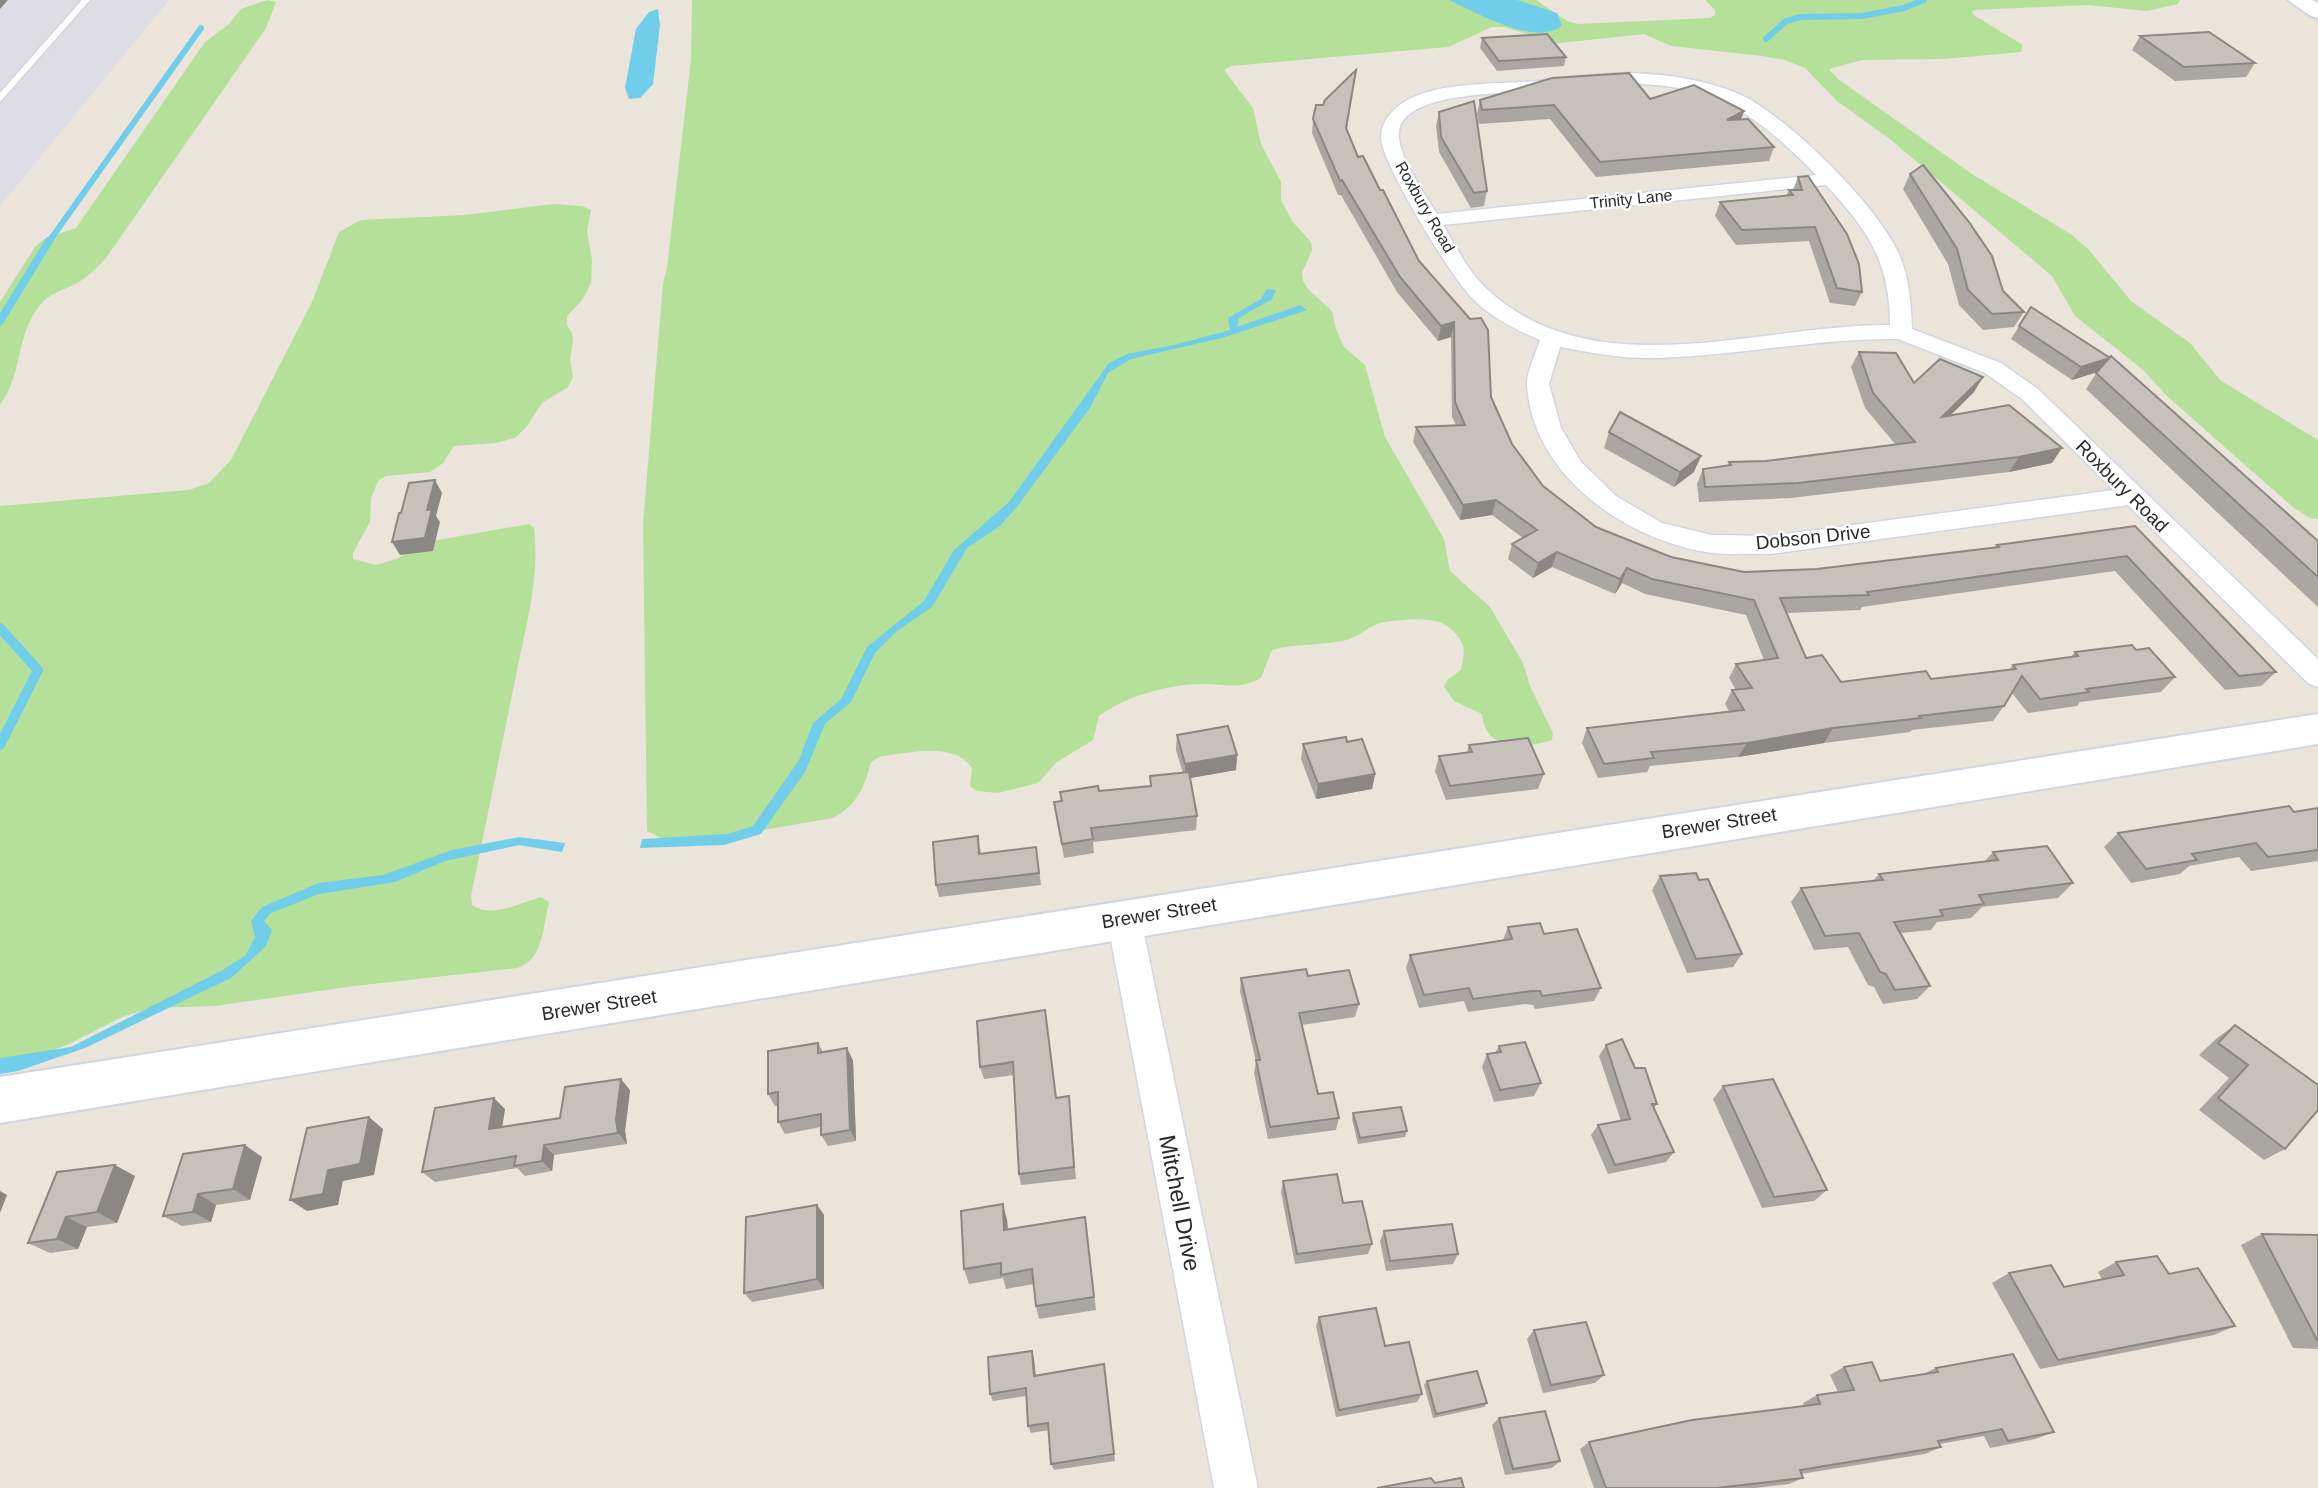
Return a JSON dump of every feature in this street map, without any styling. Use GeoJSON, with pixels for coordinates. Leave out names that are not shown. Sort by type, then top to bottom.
{"type":"FeatureCollection","features":[{"type":"Feature","properties":{"kind":"main road"},"geometry":{"type":"LineString","coordinates":[[2298,0],[2318,12]]}},
{"type":"Feature","properties":{"kind":"main road","name":"Brewer Street"},"geometry":{"type":"LineString","coordinates":[[0,1100],[2318,729]]}},
{"type":"Feature","properties":{"kind":"street","name":"Roxbury Road"},"geometry":{"type":"LineString","coordinates":[[1901,332],[1901,292],[1886,247],[1855,206],[1829,178],[1770,122],[1741,102],[1704,89],[1656,80],[1619,79],[1461,92],[1429,99],[1405,109],[1392,124],[1389,141],[1396,160],[1464,273],[1482,295],[1511,317],[1552,338],[1597,348],[1653,352],[1713,349],[1844,333],[1901,332],[1993,368],[2030,394],[2131,496],[2318,676]]}},
{"type":"Feature","properties":{"kind":"street","name":"Trinity Lane"},"geometry":{"type":"LineString","coordinates":[[1432,220],[1829,178]]}},
{"type":"Feature","properties":{"kind":"street","name":"Dobson Drive"},"geometry":{"type":"LineString","coordinates":[[1552,338],[1538,384],[1549,428],[1572,467],[1598,494],[1654,529],[1712,544],[1770,545],[2131,496]]}},
{"type":"Feature","properties":{"kind":"street","name":"Mitchell Drive"},"geometry":{"type":"LineString","coordinates":[[1124,919],[1236,1488]]}},
{"type":"Feature","properties":{"kind":"lane"},"geometry":{"type":"LineString","coordinates":[[0,99],[86,0]]}},
{"type":"Feature","properties":{"kind":"shaded area"},"geometry":{"type":"Polygon","coordinates":[[[0,0],[169,0],[0,206],[0,0]]]}},
{"type":"Feature","properties":{"kind":"green space"},"geometry":{"type":"Polygon","coordinates":[[[267,0],[276,2],[266,28],[106,258],[81,281],[48,297],[32,317],[26,329],[12,381],[0,405],[0,302],[35,247],[44,239],[76,228],[205,42],[228,25],[241,9],[267,0]]]}},
{"type":"Feature","properties":{"kind":"green space"},"geometry":{"type":"Polygon","coordinates":[[[692,0],[1536,0],[1567,21],[1578,24],[1710,18],[1715,15],[1715,10],[1705,0],[2180,0],[2178,4],[2147,11],[2088,5],[1974,10],[1972,12],[1975,16],[2023,45],[2021,52],[1944,59],[1862,60],[1829,69],[1838,79],[1972,174],[2072,235],[2089,250],[2131,301],[2190,343],[2220,380],[2318,440],[2318,519],[2310,518],[2294,508],[2168,397],[2142,369],[2075,316],[2052,276],[1891,140],[1837,101],[1805,68],[1785,60],[1762,56],[1671,46],[1644,34],[1551,44],[1539,42],[1524,33],[1504,27],[1492,27],[1448,47],[1231,66],[1224,70],[1253,108],[1261,144],[1281,182],[1281,200],[1292,221],[1311,242],[1312,250],[1302,273],[1303,281],[1332,311],[1344,347],[1365,365],[1385,437],[1444,539],[1450,571],[1490,607],[1523,663],[1530,686],[1553,733],[1552,740],[1517,745],[1492,737],[1485,728],[1482,714],[1454,701],[1444,687],[1447,680],[1461,670],[1464,649],[1457,635],[1438,622],[1400,620],[1375,625],[1347,640],[1272,650],[1261,678],[1253,682],[1176,686],[1135,697],[1099,716],[1093,740],[1057,762],[1038,783],[998,793],[977,791],[970,786],[972,768],[954,754],[929,751],[903,753],[879,757],[871,762],[866,780],[854,802],[833,818],[728,836],[663,839],[647,831],[643,524],[663,284],[691,59],[692,0]]]}},
{"type":"Feature","properties":{"kind":"green space"},"geometry":{"type":"Polygon","coordinates":[[[554,204],[582,206],[591,210],[587,231],[592,260],[591,283],[583,299],[567,316],[567,325],[573,341],[570,359],[573,377],[568,387],[542,403],[527,426],[515,438],[496,443],[454,446],[443,463],[430,472],[386,476],[378,481],[371,498],[370,522],[353,553],[353,559],[376,565],[396,559],[432,541],[529,524],[534,528],[535,567],[530,605],[471,896],[472,905],[488,910],[506,908],[541,897],[549,902],[541,941],[533,958],[517,968],[354,986],[215,1006],[152,1008],[124,1016],[65,1046],[20,1061],[0,1062],[0,506],[189,490],[209,483],[231,460],[312,302],[339,232],[361,220],[464,215],[554,204]]]}},
{"type":"Feature","properties":{"kind":"water"},"geometry":{"type":"Polygon","coordinates":[[[1449,0],[1517,0],[1557,13],[1562,25],[1551,31],[1522,30],[1506,26],[1449,0]]]}},
{"type":"Feature","properties":{"kind":"water"},"geometry":{"type":"Polygon","coordinates":[[[658,9],[660,25],[653,84],[640,98],[629,99],[625,88],[636,29],[649,12],[658,9]]]}},
{"type":"Feature","properties":{"kind":"water"},"geometry":{"type":"Polygon","coordinates":[[[1267,289],[1276,290],[1272,299],[1239,318],[1237,327],[1300,305],[1307,310],[1222,338],[1131,359],[1108,373],[1090,408],[1016,508],[1000,526],[967,548],[932,607],[897,631],[875,653],[851,702],[825,724],[805,772],[761,834],[724,845],[640,848],[642,839],[727,834],[753,826],[799,760],[813,723],[841,699],[867,647],[924,601],[954,550],[1009,502],[1109,363],[1127,354],[1230,330],[1228,318],[1261,299],[1267,289]]]}},
{"type":"Feature","properties":{"kind":"water"},"geometry":{"type":"Polygon","coordinates":[[[519,837],[565,843],[562,852],[519,845],[445,861],[395,882],[319,894],[271,913],[264,921],[272,930],[266,946],[231,978],[85,1048],[18,1071],[0,1074],[0,1058],[71,1047],[221,971],[246,955],[255,937],[251,921],[262,907],[319,883],[383,875],[452,850],[519,837]]]}},
{"type":"Feature","properties":{"kind":"building"},"geometry":{"type":"Polygon","coordinates":[[[2209,32],[2255,63],[2184,67],[2140,36],[2209,32]]]}},
{"type":"Feature","properties":{"kind":"building"},"geometry":{"type":"Polygon","coordinates":[[[1547,34],[1566,57],[1499,61],[1482,38],[1547,34]]]}},
{"type":"Feature","properties":{"kind":"building"},"geometry":{"type":"Polygon","coordinates":[[[1356,70],[1346,128],[1358,157],[1363,156],[1380,190],[1383,190],[1419,261],[1470,319],[1481,318],[1488,330],[1491,397],[1512,444],[1543,486],[1596,527],[1671,557],[1744,572],[1817,569],[1999,547],[1997,545],[2135,526],[2276,672],[2239,676],[2127,556],[1867,592],[1869,595],[1780,598],[1806,658],[1822,655],[1841,682],[1926,671],[1931,679],[2016,669],[2013,665],[2078,656],[2075,652],[2132,645],[2136,650],[2149,648],[2175,677],[2086,689],[2089,692],[2040,699],[2022,676],[2004,706],[1833,728],[1747,743],[1651,752],[1654,758],[1604,764],[1587,728],[1744,710],[1732,690],[1752,688],[1736,664],[1778,658],[1754,600],[1652,579],[1627,568],[1620,579],[1557,552],[1538,563],[1512,544],[1537,530],[1496,500],[1463,505],[1416,427],[1465,425],[1455,402],[1454,322],[1441,326],[1400,277],[1342,180],[1340,181],[1313,119],[1316,105],[1323,105],[1356,70]]]}},
{"type":"Feature","properties":{"kind":"building"},"geometry":{"type":"Polygon","coordinates":[[[1629,73],[1650,99],[1694,85],[1744,111],[1727,120],[1748,119],[1774,147],[1600,162],[1554,105],[1482,110],[1480,100],[1552,78],[1629,73]]]}},
{"type":"Feature","properties":{"kind":"building"},"geometry":{"type":"Polygon","coordinates":[[[1474,101],[1487,191],[1474,193],[1441,137],[1439,112],[1474,101]]]}},
{"type":"Feature","properties":{"kind":"building"},"geometry":{"type":"Polygon","coordinates":[[[1923,165],[1969,222],[1992,256],[2003,291],[2024,312],[1992,314],[1968,290],[1957,249],[1910,174],[1923,165]]]}},
{"type":"Feature","properties":{"kind":"building"},"geometry":{"type":"Polygon","coordinates":[[[1808,176],[1847,234],[1859,264],[1862,292],[1837,288],[1815,227],[1742,230],[1720,202],[1793,195],[1789,190],[1802,190],[1798,177],[1808,176]]]}},
{"type":"Feature","properties":{"kind":"building"},"geometry":{"type":"Polygon","coordinates":[[[2031,307],[2110,358],[2081,367],[2019,326],[2031,307]]]}},
{"type":"Feature","properties":{"kind":"building"},"geometry":{"type":"Polygon","coordinates":[[[1859,352],[1896,353],[1914,383],[1940,359],[1983,377],[1942,417],[2009,405],[2062,448],[2019,457],[1798,483],[1705,487],[1703,469],[1731,465],[1729,462],[1766,461],[1915,442],[1873,393],[1859,352]]]}},
{"type":"Feature","properties":{"kind":"building"},"geometry":{"type":"Polygon","coordinates":[[[2111,356],[2318,541],[2318,577],[2096,373],[2111,356]]]}},
{"type":"Feature","properties":{"kind":"building"},"geometry":{"type":"Polygon","coordinates":[[[1620,412],[1701,456],[1680,472],[1609,432],[1620,412]]]}},
{"type":"Feature","properties":{"kind":"building"},"geometry":{"type":"Polygon","coordinates":[[[435,480],[427,510],[432,509],[425,538],[392,542],[409,483],[435,480]]]}},
{"type":"Feature","properties":{"kind":"building"},"geometry":{"type":"Polygon","coordinates":[[[1228,726],[1237,755],[1185,764],[1177,735],[1228,726]]]}},
{"type":"Feature","properties":{"kind":"building"},"geometry":{"type":"Polygon","coordinates":[[[1346,737],[1347,742],[1362,739],[1375,774],[1318,784],[1303,744],[1346,737]]]}},
{"type":"Feature","properties":{"kind":"building"},"geometry":{"type":"Polygon","coordinates":[[[1528,738],[1544,774],[1450,786],[1439,756],[1472,752],[1469,745],[1528,738]]]}},
{"type":"Feature","properties":{"kind":"building"},"geometry":{"type":"Polygon","coordinates":[[[1189,772],[1197,816],[1091,828],[1093,839],[1062,844],[1054,802],[1062,801],[1060,792],[1098,786],[1099,791],[1151,786],[1150,776],[1189,772]]]}},
{"type":"Feature","properties":{"kind":"building"},"geometry":{"type":"Polygon","coordinates":[[[2289,806],[2294,812],[2318,808],[2318,850],[2268,857],[2256,843],[2192,854],[2197,860],[2146,869],[2118,833],[2289,806]]]}},
{"type":"Feature","properties":{"kind":"building"},"geometry":{"type":"Polygon","coordinates":[[[978,836],[979,854],[1036,847],[1039,873],[936,885],[933,842],[978,836]]]}},
{"type":"Feature","properties":{"kind":"building"},"geometry":{"type":"Polygon","coordinates":[[[2047,846],[2073,883],[1979,895],[1984,904],[1940,910],[1943,916],[1894,922],[1930,986],[1895,990],[1886,974],[1880,972],[1859,933],[1825,936],[1801,888],[1883,880],[1879,874],[1998,860],[1993,852],[2047,846]]]}},
{"type":"Feature","properties":{"kind":"building"},"geometry":{"type":"Polygon","coordinates":[[[1696,873],[1699,880],[1708,879],[1742,954],[1696,959],[1660,876],[1696,873]]]}},
{"type":"Feature","properties":{"kind":"building"},"geometry":{"type":"Polygon","coordinates":[[[1540,923],[1544,934],[1577,929],[1601,988],[1542,996],[1540,991],[1532,991],[1473,999],[1469,988],[1424,995],[1410,955],[1512,939],[1508,927],[1540,923]]]}},
{"type":"Feature","properties":{"kind":"building"},"geometry":{"type":"Polygon","coordinates":[[[1306,969],[1308,976],[1349,970],[1359,1004],[1299,1013],[1318,1094],[1333,1092],[1339,1118],[1270,1127],[1256,1060],[1260,1060],[1241,978],[1306,969]]]}},
{"type":"Feature","properties":{"kind":"building"},"geometry":{"type":"Polygon","coordinates":[[[1045,1010],[1056,1098],[1069,1096],[1074,1167],[1019,1174],[1013,1062],[980,1067],[977,1021],[1045,1010]]]}},
{"type":"Feature","properties":{"kind":"building"},"geometry":{"type":"Polygon","coordinates":[[[2235,1025],[2318,1085],[2318,1110],[2285,1149],[2218,1098],[2248,1065],[2218,1043],[2235,1025]]]}},
{"type":"Feature","properties":{"kind":"building"},"geometry":{"type":"Polygon","coordinates":[[[1622,1039],[1635,1068],[1645,1068],[1657,1104],[1652,1104],[1674,1152],[1615,1165],[1598,1125],[1630,1119],[1606,1045],[1622,1039]]]}},
{"type":"Feature","properties":{"kind":"building"},"geometry":{"type":"Polygon","coordinates":[[[1525,1042],[1541,1083],[1500,1090],[1487,1054],[1501,1052],[1499,1046],[1525,1042]]]}},
{"type":"Feature","properties":{"kind":"building"},"geometry":{"type":"Polygon","coordinates":[[[818,1043],[818,1053],[847,1048],[850,1130],[821,1135],[821,1114],[778,1122],[778,1092],[768,1094],[768,1051],[818,1043]]]}},
{"type":"Feature","properties":{"kind":"building"},"geometry":{"type":"Polygon","coordinates":[[[621,1079],[616,1120],[618,1133],[544,1145],[542,1161],[514,1166],[516,1156],[422,1172],[435,1108],[494,1098],[489,1129],[560,1118],[565,1087],[621,1079]]]}},
{"type":"Feature","properties":{"kind":"building"},"geometry":{"type":"Polygon","coordinates":[[[1773,1079],[1827,1190],[1774,1197],[1723,1086],[1773,1079]]]}},
{"type":"Feature","properties":{"kind":"building"},"geometry":{"type":"Polygon","coordinates":[[[1401,1107],[1407,1131],[1360,1138],[1353,1113],[1401,1107]]]}},
{"type":"Feature","properties":{"kind":"building"},"geometry":{"type":"Polygon","coordinates":[[[369,1117],[360,1164],[328,1170],[323,1194],[290,1200],[307,1128],[369,1117]]]}},
{"type":"Feature","properties":{"kind":"building"},"geometry":{"type":"Polygon","coordinates":[[[245,1145],[233,1189],[198,1194],[193,1212],[163,1216],[183,1154],[245,1145]]]}},
{"type":"Feature","properties":{"kind":"building"},"geometry":{"type":"Polygon","coordinates":[[[115,1165],[97,1212],[66,1217],[57,1239],[28,1243],[57,1172],[115,1165]]]}},
{"type":"Feature","properties":{"kind":"building"},"geometry":{"type":"Polygon","coordinates":[[[1337,1174],[1343,1203],[1362,1201],[1372,1244],[1297,1254],[1283,1181],[1337,1174]]]}},
{"type":"Feature","properties":{"kind":"building"},"geometry":{"type":"Polygon","coordinates":[[[1003,1204],[1004,1230],[1085,1217],[1094,1297],[1036,1306],[1032,1269],[1001,1275],[1001,1263],[964,1269],[961,1211],[1003,1204]]]}},
{"type":"Feature","properties":{"kind":"building"},"geometry":{"type":"Polygon","coordinates":[[[817,1205],[817,1279],[744,1293],[746,1217],[817,1205]]]}},
{"type":"Feature","properties":{"kind":"building"},"geometry":{"type":"Polygon","coordinates":[[[1452,1224],[1458,1254],[1390,1261],[1384,1231],[1452,1224]]]}},
{"type":"Feature","properties":{"kind":"building"},"geometry":{"type":"Polygon","coordinates":[[[2262,1234],[2318,1235],[2318,1340],[2317,1340],[2262,1234]]]}},
{"type":"Feature","properties":{"kind":"building"},"geometry":{"type":"Polygon","coordinates":[[[2157,1256],[2169,1274],[2198,1268],[2235,1326],[2058,1360],[2009,1273],[2051,1265],[2064,1287],[2124,1275],[2116,1262],[2157,1256]]]}},
{"type":"Feature","properties":{"kind":"building"},"geometry":{"type":"Polygon","coordinates":[[[1376,1308],[1385,1346],[1409,1342],[1422,1394],[1339,1410],[1319,1317],[1376,1308]]]}},
{"type":"Feature","properties":{"kind":"building"},"geometry":{"type":"Polygon","coordinates":[[[1586,1322],[1604,1375],[1551,1385],[1534,1330],[1586,1322]]]}},
{"type":"Feature","properties":{"kind":"building"},"geometry":{"type":"Polygon","coordinates":[[[1032,1351],[1034,1376],[1104,1364],[1114,1454],[1051,1464],[1048,1423],[1028,1426],[1026,1388],[990,1394],[988,1357],[1032,1351]]]}},
{"type":"Feature","properties":{"kind":"building"},"geometry":{"type":"Polygon","coordinates":[[[2013,1354],[2054,1432],[2008,1441],[2002,1429],[1938,1441],[1941,1447],[1800,1470],[1803,1478],[1716,1488],[1606,1488],[1589,1442],[1692,1420],[1820,1404],[1817,1395],[1854,1390],[1844,1367],[1872,1362],[1880,1381],[1938,1372],[1936,1368],[2013,1354]]]}},
{"type":"Feature","properties":{"kind":"building"},"geometry":{"type":"Polygon","coordinates":[[[1477,1371],[1487,1403],[1436,1414],[1427,1381],[1477,1371]]]}},
{"type":"Feature","properties":{"kind":"building"},"geometry":{"type":"Polygon","coordinates":[[[1545,1411],[1560,1461],[1513,1469],[1499,1418],[1545,1411]]]}},
{"type":"Feature","properties":{"kind":"building"},"geometry":{"type":"Polygon","coordinates":[[[1431,1478],[1435,1483],[1461,1478],[1464,1488],[1377,1488],[1431,1478]]]}},
{"type":"Feature","properties":{"kind":"waterway"},"geometry":{"type":"LineString","coordinates":[[1766,39],[1786,21],[1801,17],[1862,16],[1904,8],[1924,0]]}},
{"type":"Feature","properties":{"kind":"waterway"},"geometry":{"type":"LineString","coordinates":[[48,243],[201,28]]}},
{"type":"Feature","properties":{"kind":"waterway"},"geometry":{"type":"LineString","coordinates":[[0,321],[49,241]]}},
{"type":"Feature","properties":{"kind":"waterway"},"geometry":{"type":"LineString","coordinates":[[0,628],[38,670],[0,745]]}}]}
